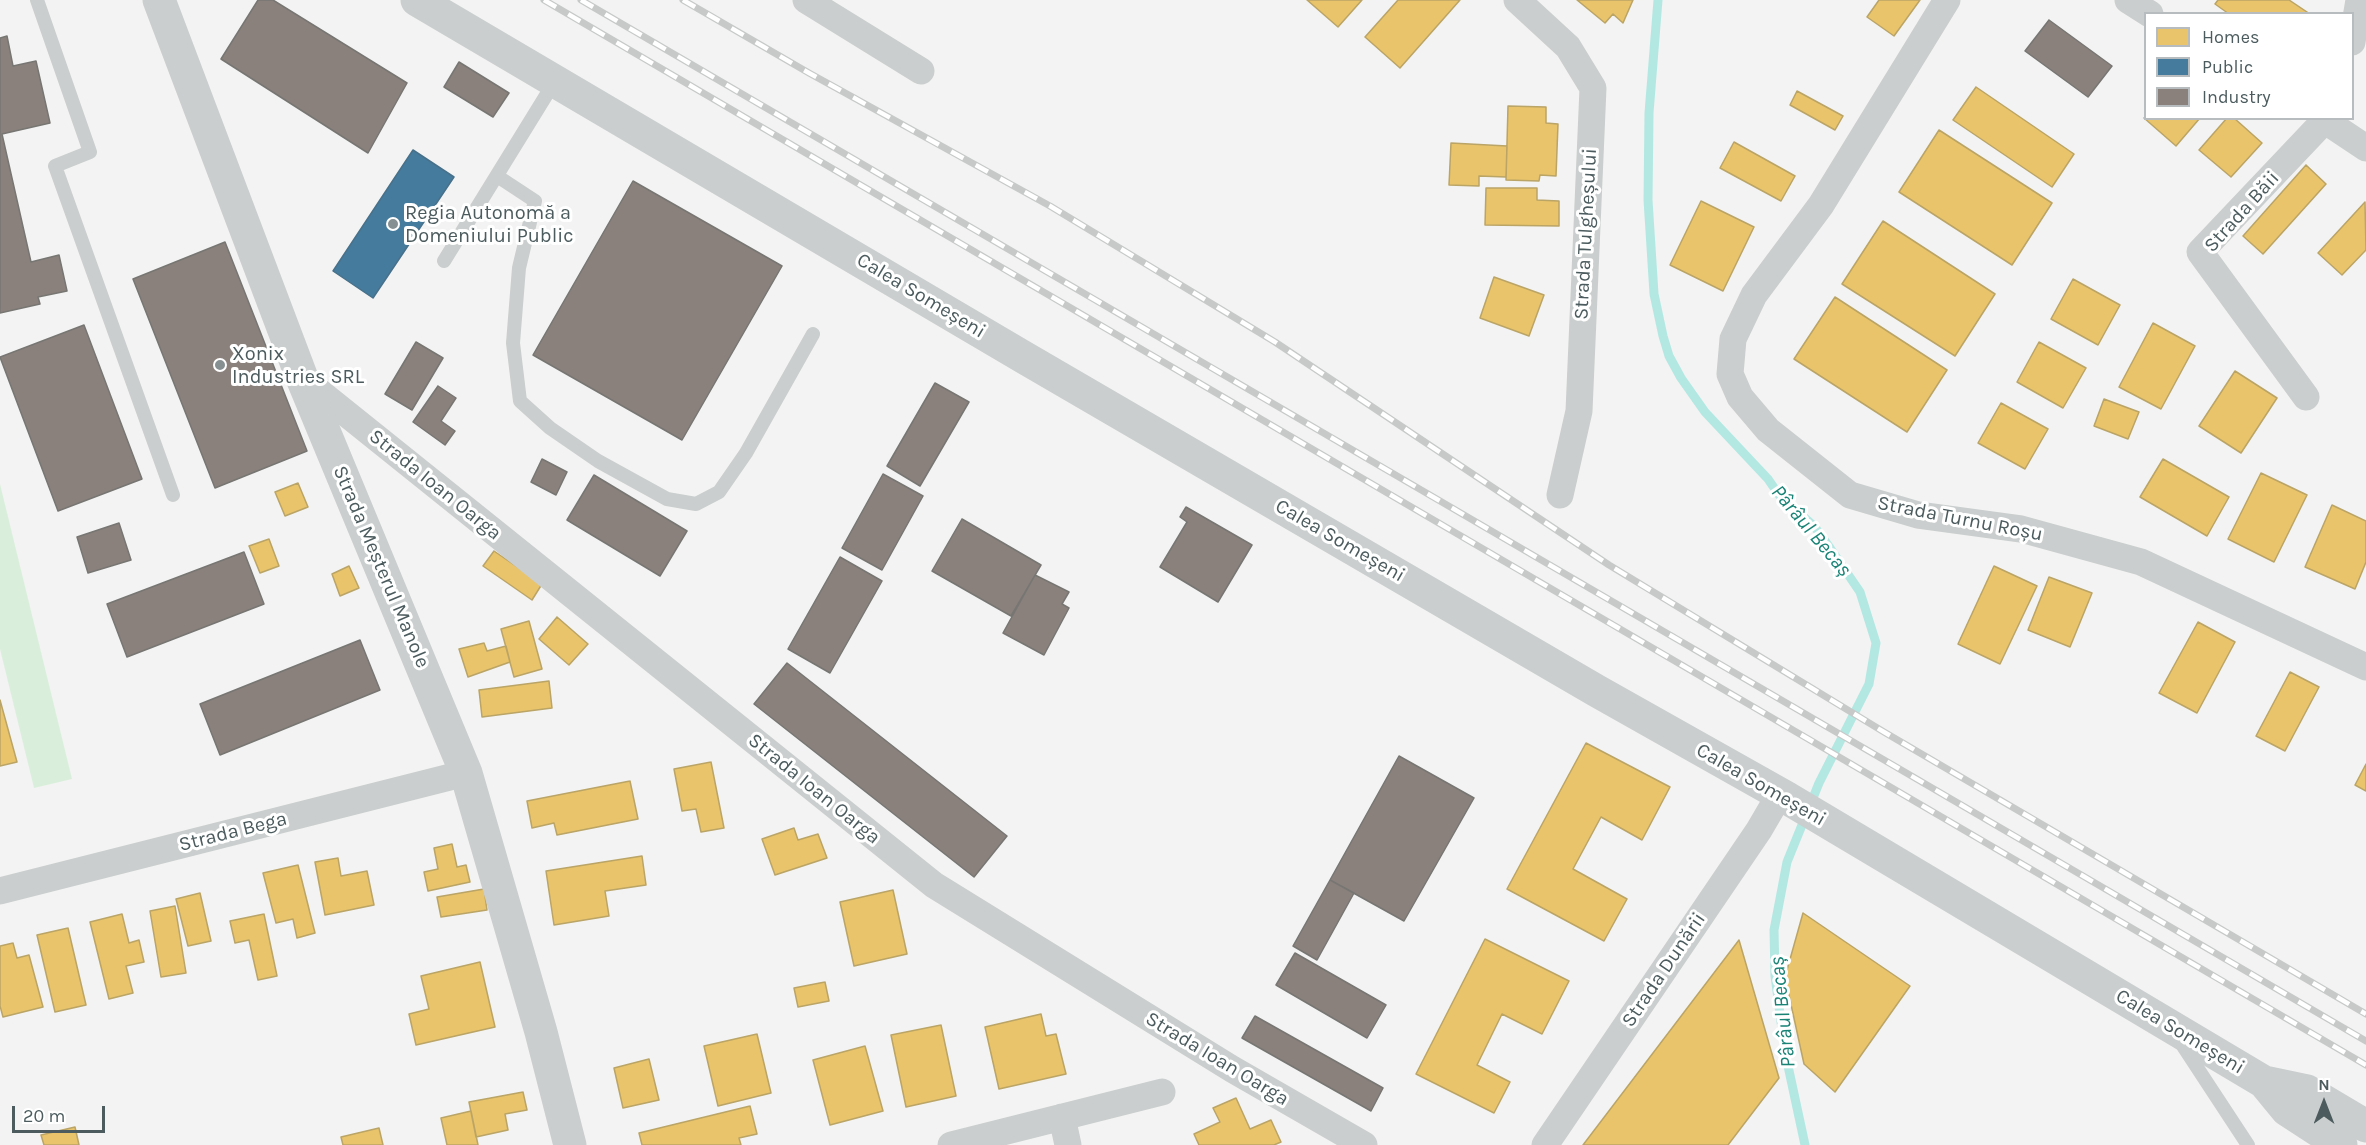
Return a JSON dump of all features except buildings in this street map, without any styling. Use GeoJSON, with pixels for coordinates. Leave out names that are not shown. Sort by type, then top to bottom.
{"type":"FeatureCollection","features":[{"type":"Feature","properties":{"kind":"main road","name":"Strada Meșterul Manole"},"geometry":{"type":"LineString","coordinates":[[159,0],[302,378],[466,773],[541,1032],[570,1145]]}},
{"type":"Feature","properties":{"kind":"main road","name":"Calea Someșeni"},"geometry":{"type":"LineString","coordinates":[[417,0],[1557,668],[1783,796],[2264,1082],[2307,1091],[2366,1126]]}},
{"type":"Feature","properties":{"kind":"main road","name":"Calea Someșeni"},"geometry":{"type":"LineString","coordinates":[[2264,1082],[2287,1110],[2341,1145]]}},
{"type":"Feature","properties":{"kind":"street"},"geometry":{"type":"LineString","coordinates":[[806,0],[921,71]]}},
{"type":"Feature","properties":{"kind":"street","name":"Strada Tulgheșului"},"geometry":{"type":"LineString","coordinates":[[1517,0],[1568,47],[1593,88],[1579,411],[1560,495]]}},
{"type":"Feature","properties":{"kind":"street","name":"Strada Turnu Roșu"},"geometry":{"type":"LineString","coordinates":[[1947,0],[1821,205],[1754,295],[1733,339],[1730,374],[1740,397],[1768,430],[1850,495],[1918,515],[2021,529],[2141,562],[2366,667]]}},
{"type":"Feature","properties":{"kind":"street"},"geometry":{"type":"LineString","coordinates":[[2128,0],[2147,12]]}},
{"type":"Feature","properties":{"kind":"street"},"geometry":{"type":"LineString","coordinates":[[2354,30],[2359,0]]}},
{"type":"Feature","properties":{"kind":"street"},"geometry":{"type":"LineString","coordinates":[[2324,120],[2366,148]]}},
{"type":"Feature","properties":{"kind":"street","name":"Strada Băii"},"geometry":{"type":"LineString","coordinates":[[2306,397],[2200,252],[2324,120]]}},
{"type":"Feature","properties":{"kind":"street","name":"Strada Ioan Oarga"},"geometry":{"type":"LineString","coordinates":[[302,378],[934,885],[1232,1069],[1364,1145]]}},
{"type":"Feature","properties":{"kind":"street","name":"Strada Bega"},"geometry":{"type":"LineString","coordinates":[[0,891],[466,773]]}},
{"type":"Feature","properties":{"kind":"street","name":"Strada Dunării"},"geometry":{"type":"LineString","coordinates":[[1545,1145],[1783,796]]}},
{"type":"Feature","properties":{"kind":"street"},"geometry":{"type":"LineString","coordinates":[[951,1145],[1162,1092]]}},
{"type":"Feature","properties":{"kind":"street"},"geometry":{"type":"LineString","coordinates":[[1062,1117],[1068,1145]]}},
{"type":"Feature","properties":{"kind":"lane"},"geometry":{"type":"LineString","coordinates":[[37,0],[90,152],[55,166],[173,495]]}},
{"type":"Feature","properties":{"kind":"lane"},"geometry":{"type":"LineString","coordinates":[[444,261],[555,81]]}},
{"type":"Feature","properties":{"kind":"lane"},"geometry":{"type":"LineString","coordinates":[[497,176],[535,201],[519,268],[514,321],[513,343],[520,401],[550,428],[598,461],[667,499],[696,504],[719,492],[746,453],[813,334]]}},
{"type":"Feature","properties":{"kind":"lane"},"geometry":{"type":"LineString","coordinates":[[2170,1026],[2248,1145]]}},
{"type":"Feature","properties":{"kind":"green space"},"geometry":{"type":"Polygon","coordinates":[[[0,484],[72,779],[34,788],[0,649],[0,484]]]}},
{"type":"Feature","properties":{"kind":"waterway","name":"Pârâul Becaș"},"geometry":{"type":"LineString","coordinates":[[1658,0],[1649,113],[1648,200],[1654,294],[1669,356],[1681,378],[1705,412],[1768,479],[1779,495],[1814,526],[1830,548],[1860,592],[1876,643],[1869,684],[1819,783],[1787,862],[1774,930],[1775,976],[1785,1052],[1805,1145]]}},
{"type":"Feature","properties":{"kind":"railway"},"geometry":{"type":"LineString","coordinates":[[544,0],[2366,1065]]}},
{"type":"Feature","properties":{"kind":"railway"},"geometry":{"type":"LineString","coordinates":[[581,0],[2366,1041]]}},
{"type":"Feature","properties":{"kind":"railway"},"geometry":{"type":"LineString","coordinates":[[683,0],[809,73],[1050,206],[1275,342],[1609,565],[1884,732],[2366,1014]]}},
{"type":"Feature","properties":{"kind":"place","name":"Regia Autonomă a Domeniului Public"},"geometry":{"type":"Point","coordinates":[393,224]}},
{"type":"Feature","properties":{"kind":"place","name":"Xonix Industries SRL"},"geometry":{"type":"Point","coordinates":[220,365]}}]}
